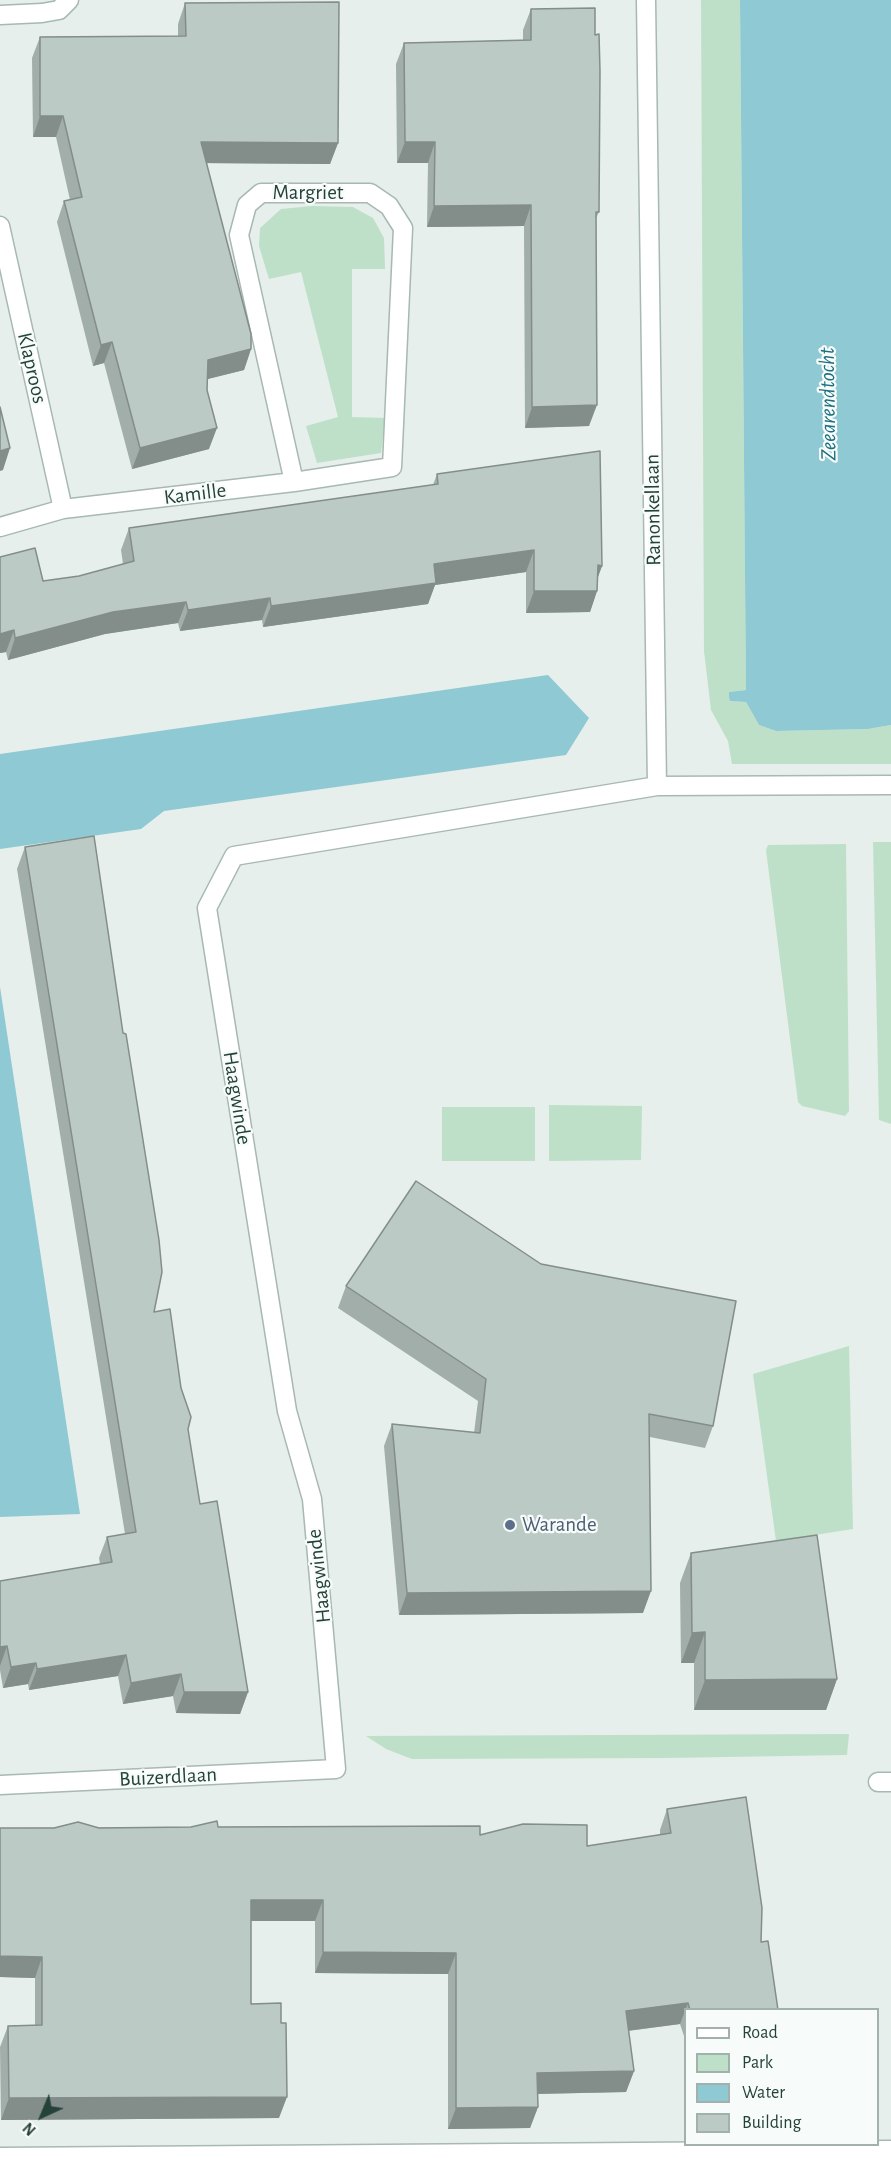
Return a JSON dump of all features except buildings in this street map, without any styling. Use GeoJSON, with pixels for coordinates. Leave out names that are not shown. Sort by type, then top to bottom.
{"type":"FeatureCollection","features":[{"type":"Feature","properties":{"kind":"street"},"geometry":{"type":"LineString","coordinates":[[0,15],[50,12],[59,10],[69,0]]}},
{"type":"Feature","properties":{"kind":"street","name":"Ranonkellaan"},"geometry":{"type":"LineString","coordinates":[[646,0],[657,786]]}},
{"type":"Feature","properties":{"kind":"street","name":"Margriet"},"geometry":{"type":"LineString","coordinates":[[294,483],[239,236],[247,205],[261,193],[370,193],[389,206],[403,228],[392,467]]}},
{"type":"Feature","properties":{"kind":"street","name":"Klaproos"},"geometry":{"type":"LineString","coordinates":[[0,226],[63,509]]}},
{"type":"Feature","properties":{"kind":"street","name":"Kamille"},"geometry":{"type":"LineString","coordinates":[[0,527],[63,509],[294,483],[392,467]]}},
{"type":"Feature","properties":{"kind":"street"},"geometry":{"type":"LineString","coordinates":[[657,786],[891,785]]}},
{"type":"Feature","properties":{"kind":"street","name":"Haagwinde"},"geometry":{"type":"LineString","coordinates":[[336,1769],[312,1499],[287,1411],[207,908],[234,856],[657,786]]}},
{"type":"Feature","properties":{"kind":"street","name":"Buizerdlaan"},"geometry":{"type":"LineString","coordinates":[[0,1785],[336,1769]]}},
{"type":"Feature","properties":{"kind":"street"},"geometry":{"type":"LineString","coordinates":[[0,2157],[891,2150]]}},
{"type":"Feature","properties":{"kind":"green space"},"geometry":{"type":"Polygon","coordinates":[[[701,0],[740,0],[746,690],[729,692],[731,701],[746,702],[759,725],[776,731],[868,729],[891,725],[891,764],[732,764],[728,741],[711,710],[704,651],[701,0]]]}},
{"type":"Feature","properties":{"kind":"green space"},"geometry":{"type":"Polygon","coordinates":[[[312,206],[353,207],[373,218],[384,238],[385,269],[352,269],[352,417],[385,418],[381,453],[317,463],[306,426],[338,417],[301,272],[269,279],[259,246],[260,228],[281,209],[312,206]]]}},
{"type":"Feature","properties":{"kind":"green space"},"geometry":{"type":"Polygon","coordinates":[[[873,842],[891,842],[891,1124],[879,1120],[873,842]]]}},
{"type":"Feature","properties":{"kind":"green space"},"geometry":{"type":"Polygon","coordinates":[[[846,844],[849,1111],[845,1116],[802,1106],[798,1102],[766,850],[768,845],[846,844]]]}},
{"type":"Feature","properties":{"kind":"green space"},"geometry":{"type":"Polygon","coordinates":[[[549,1105],[642,1106],[641,1160],[549,1161],[549,1105]]]}},
{"type":"Feature","properties":{"kind":"green space"},"geometry":{"type":"Polygon","coordinates":[[[442,1107],[535,1107],[535,1161],[442,1161],[442,1107]]]}},
{"type":"Feature","properties":{"kind":"green space"},"geometry":{"type":"Polygon","coordinates":[[[849,1346],[853,1529],[776,1541],[753,1374],[849,1346]]]}},
{"type":"Feature","properties":{"kind":"green space"},"geometry":{"type":"Polygon","coordinates":[[[849,1734],[847,1755],[667,1758],[412,1759],[386,1749],[366,1736],[849,1734]]]}},
{"type":"Feature","properties":{"kind":"water","name":"Zeearendtocht"},"geometry":{"type":"Polygon","coordinates":[[[740,0],[891,0],[891,725],[868,729],[776,731],[759,725],[746,702],[730,701],[729,697],[729,692],[746,690],[740,0]]]}},
{"type":"Feature","properties":{"kind":"water"},"geometry":{"type":"Polygon","coordinates":[[[548,675],[589,718],[566,755],[164,811],[141,829],[0,849],[0,754],[548,675]]]}},
{"type":"Feature","properties":{"kind":"water"},"geometry":{"type":"Polygon","coordinates":[[[0,987],[80,1514],[0,1517],[0,987]]]}},
{"type":"Feature","properties":{"kind":"place","name":"Warande"},"geometry":{"type":"Point","coordinates":[510,1525]}}]}
